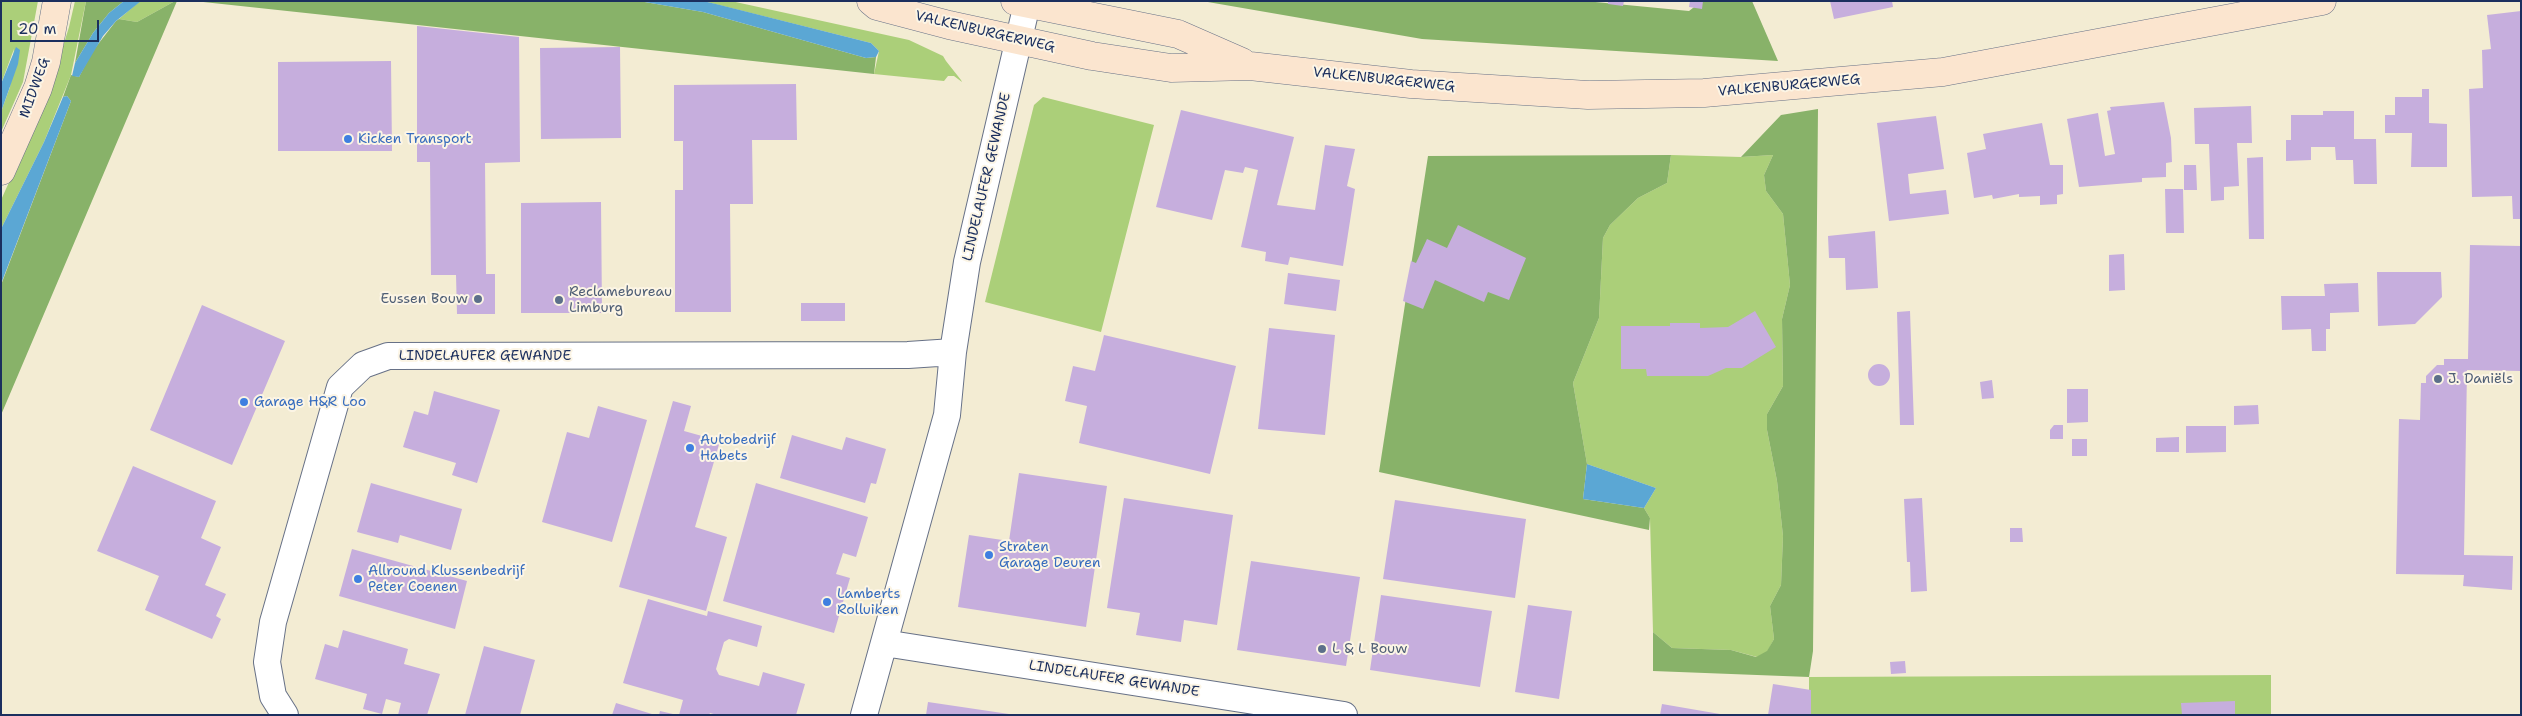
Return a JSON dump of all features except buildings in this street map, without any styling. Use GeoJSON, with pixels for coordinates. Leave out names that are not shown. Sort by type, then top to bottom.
{"type":"FeatureCollection","features":[{"type":"Feature","properties":{"kind":"main road","name":"MIDWEG"},"geometry":{"type":"LineString","coordinates":[[1,172],[38,88],[46,62],[57,1]]}},
{"type":"Feature","properties":{"kind":"main road","name":"VALKENBURGERWEG"},"geometry":{"type":"LineString","coordinates":[[872,1],[876,6],[1019,40],[1092,56],[1171,68],[1250,66],[1411,84],[1515,92],[1588,95],[1704,93],[1943,72],[2322,1]]}},
{"type":"Feature","properties":{"kind":"main road","name":"VALKENBURGERWEG"},"geometry":{"type":"LineString","coordinates":[[1021,2],[1178,34],[1250,66]]}},
{"type":"Feature","properties":{"kind":"street","name":"LINDELAUFER GEWANDE"},"geometry":{"type":"LineString","coordinates":[[864,715],[947,415],[952,352],[967,262],[1019,40],[1021,2]]}},
{"type":"Feature","properties":{"kind":"street","name":"LINDELAUFER GEWANDE"},"geometry":{"type":"LineString","coordinates":[[285,715],[273,696],[267,662],[273,622],[340,388],[362,365],[388,356],[908,355],[952,352]]}},
{"type":"Feature","properties":{"kind":"street","name":"LINDELAUFER GEWANDE"},"geometry":{"type":"LineString","coordinates":[[884,643],[1344,715]]}},
{"type":"Feature","properties":{"kind":"green space"},"geometry":{"type":"Polygon","coordinates":[[[1,1],[38,1],[23,82],[1,132],[1,112],[10,87],[14,49],[1,84],[1,1]]]}},
{"type":"Feature","properties":{"kind":"green space"},"geometry":{"type":"Polygon","coordinates":[[[75,1],[86,1],[71,75],[44,142],[1,229],[1,200],[47,98],[75,1]]]}},
{"type":"Feature","properties":{"kind":"green space"},"geometry":{"type":"Polygon","coordinates":[[[86,1],[124,1],[109,13],[93,33],[75,63],[86,1]]]}},
{"type":"Feature","properties":{"kind":"green space"},"geometry":{"type":"Polygon","coordinates":[[[140,1],[175,1],[137,22],[119,19],[140,1]]]}},
{"type":"Feature","properties":{"kind":"green space"},"geometry":{"type":"Polygon","coordinates":[[[177,1],[1,415],[1,285],[71,101],[67,96],[63,97],[71,75],[79,77],[92,52],[116,21],[119,19],[137,22],[177,1]]]}},
{"type":"Feature","properties":{"kind":"green space"},"geometry":{"type":"Polygon","coordinates":[[[194,1],[639,1],[703,12],[866,58],[876,57],[874,74],[194,1]]]}},
{"type":"Feature","properties":{"kind":"green space"},"geometry":{"type":"Polygon","coordinates":[[[703,1],[731,1],[909,40],[943,56],[962,82],[954,76],[948,76],[944,81],[874,74],[879,51],[871,43],[703,1]]]}},
{"type":"Feature","properties":{"kind":"green space"},"geometry":{"type":"Polygon","coordinates":[[[1202,1],[1585,1],[1689,11],[1702,1],[1752,1],[1778,61],[1422,39],[1202,1]]]}},
{"type":"Feature","properties":{"kind":"green space"},"geometry":{"type":"Polygon","coordinates":[[[1043,97],[1154,125],[1101,332],[985,302],[1034,105],[1043,97]]]}},
{"type":"Feature","properties":{"kind":"green space"},"geometry":{"type":"Polygon","coordinates":[[[1818,109],[1813,651],[1809,677],[1653,671],[1653,632],[1672,648],[1731,650],[1756,657],[1767,651],[1774,639],[1770,606],[1781,585],[1783,536],[1777,481],[1767,430],[1767,414],[1783,386],[1782,319],[1790,285],[1783,214],[1766,191],[1764,175],[1773,155],[1741,157],[1781,115],[1818,109]]]}},
{"type":"Feature","properties":{"kind":"green space"},"geometry":{"type":"Polygon","coordinates":[[[1671,155],[1741,157],[1773,155],[1764,175],[1766,191],[1783,214],[1790,285],[1782,319],[1783,386],[1767,414],[1767,430],[1777,481],[1783,536],[1781,585],[1770,606],[1774,639],[1767,652],[1757,657],[1731,650],[1672,648],[1653,632],[1650,518],[1644,508],[1656,488],[1587,464],[1573,383],[1599,318],[1603,238],[1610,225],[1638,198],[1667,183],[1671,155]]]}},
{"type":"Feature","properties":{"kind":"green space"},"geometry":{"type":"Polygon","coordinates":[[[1671,155],[1667,183],[1638,198],[1610,225],[1603,238],[1599,318],[1573,383],[1587,464],[1583,499],[1644,508],[1650,518],[1649,530],[1379,472],[1428,156],[1671,155]]]}},
{"type":"Feature","properties":{"kind":"green space"},"geometry":{"type":"Polygon","coordinates":[[[2271,675],[2271,715],[1809,715],[1809,677],[2271,675]]]}},
{"type":"Feature","properties":{"kind":"water"},"geometry":{"type":"Polygon","coordinates":[[[124,1],[141,1],[116,21],[103,36],[79,77],[72,76],[75,63],[93,33],[109,13],[124,1]]]}},
{"type":"Feature","properties":{"kind":"water"},"geometry":{"type":"Polygon","coordinates":[[[639,1],[703,1],[871,43],[879,51],[876,57],[866,58],[703,12],[639,1]]]}},
{"type":"Feature","properties":{"kind":"water"},"geometry":{"type":"Polygon","coordinates":[[[16,47],[20,50],[18,64],[1,112],[1,84],[16,47]]]}},
{"type":"Feature","properties":{"kind":"water"},"geometry":{"type":"Polygon","coordinates":[[[67,96],[71,101],[1,284],[1,229],[44,142],[63,97],[67,96]]]}},
{"type":"Feature","properties":{"kind":"water"},"geometry":{"type":"Polygon","coordinates":[[[1587,464],[1656,488],[1644,508],[1583,499],[1587,464]]]}},
{"type":"Feature","properties":{"kind":"place","name":"Kicken Transport"},"geometry":{"type":"Point","coordinates":[348,139]}},
{"type":"Feature","properties":{"kind":"place","name":"Eussen Bouw"},"geometry":{"type":"Point","coordinates":[478,299]}},
{"type":"Feature","properties":{"kind":"place","name":"Reclamebureau Limburg"},"geometry":{"type":"Point","coordinates":[559,300]}},
{"type":"Feature","properties":{"kind":"place","name":"J. Daniëls"},"geometry":{"type":"Point","coordinates":[2438,379]}},
{"type":"Feature","properties":{"kind":"place","name":"Garage H&R Loo"},"geometry":{"type":"Point","coordinates":[244,402]}},
{"type":"Feature","properties":{"kind":"place","name":"Autobedrijf Habets"},"geometry":{"type":"Point","coordinates":[690,448]}},
{"type":"Feature","properties":{"kind":"place","name":"Straten Garage Deuren"},"geometry":{"type":"Point","coordinates":[989,555]}},
{"type":"Feature","properties":{"kind":"place","name":"Allround Klussenbedrijf Peter Coenen"},"geometry":{"type":"Point","coordinates":[358,579]}},
{"type":"Feature","properties":{"kind":"place","name":"Lamberts Rolluiken"},"geometry":{"type":"Point","coordinates":[827,602]}},
{"type":"Feature","properties":{"kind":"place","name":"L & L Bouw"},"geometry":{"type":"Point","coordinates":[1322,649]}}]}
